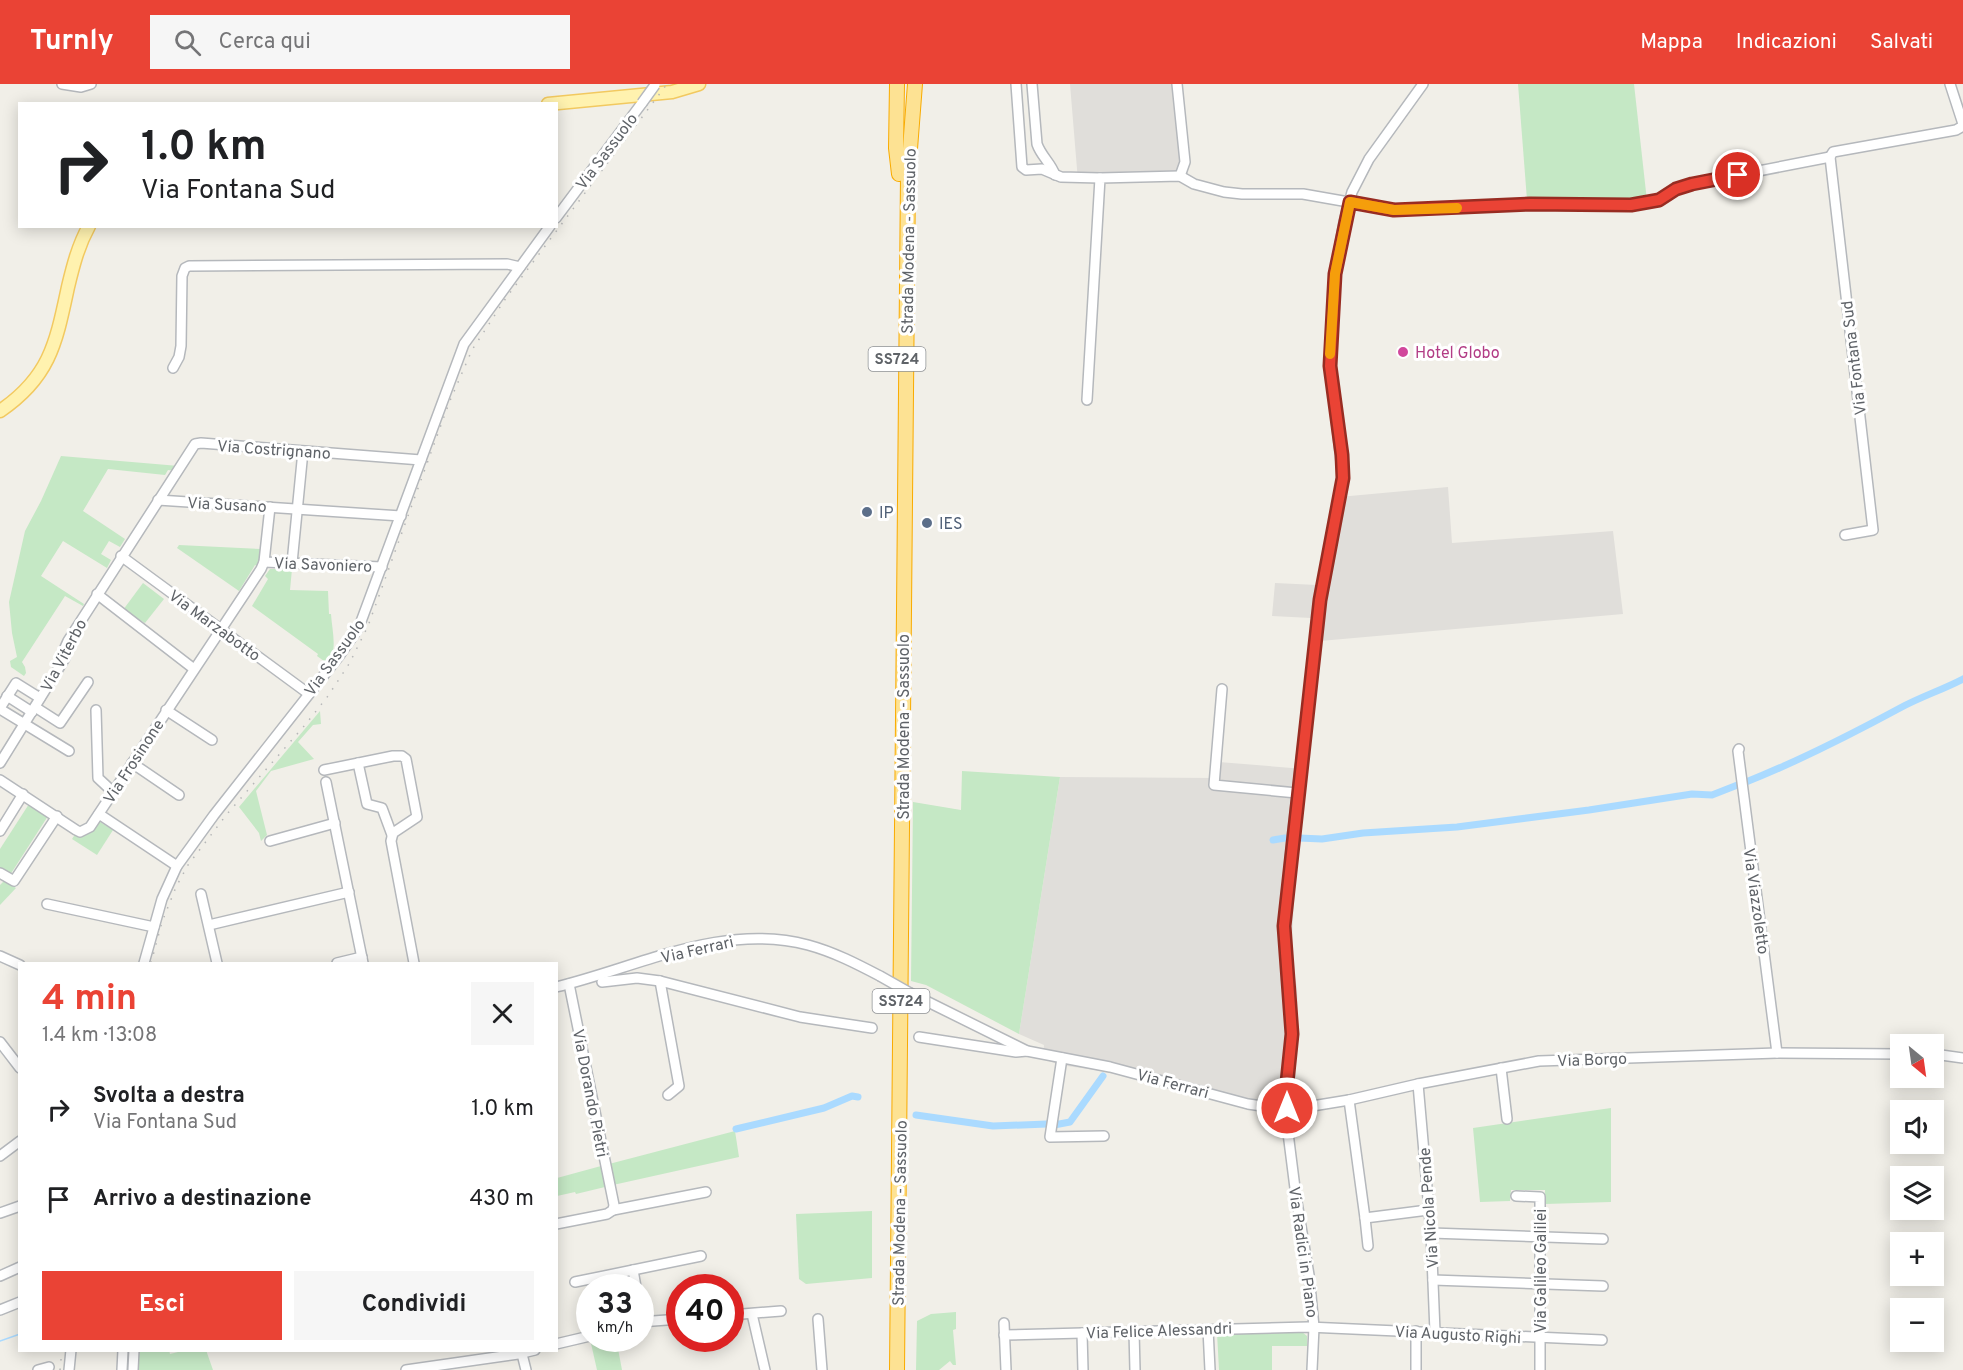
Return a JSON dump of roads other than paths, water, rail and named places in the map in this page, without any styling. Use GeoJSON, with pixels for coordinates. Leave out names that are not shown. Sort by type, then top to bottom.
{"type":"FeatureCollection","features":[{"type":"Feature","properties":{"kind":"highway"},"geometry":{"type":"LineString","coordinates":[[897,84],[896,148],[899,174]]}},
{"type":"Feature","properties":{"kind":"highway","name":"Strada Modena - Sassuolo"},"geometry":{"type":"LineString","coordinates":[[889,1370],[899,174],[906,84]]}},
{"type":"Feature","properties":{"kind":"highway","name":"Strada Modena - Sassuolo"},"geometry":{"type":"LineString","coordinates":[[897,1370],[908,175],[915,84]]}},
{"type":"Feature","properties":{"kind":"highway"},"geometry":{"type":"LineString","coordinates":[[913,120],[924,84]]}},
{"type":"Feature","properties":{"kind":"main road"},"geometry":{"type":"LineString","coordinates":[[558,103],[672,92],[699,84]]}},
{"type":"Feature","properties":{"kind":"main road"},"geometry":{"type":"LineString","coordinates":[[0,411],[31,386],[53,350],[75,256],[88,228]]}},
{"type":"Feature","properties":{"kind":"street"},"geometry":{"type":"LineString","coordinates":[[62,84],[81,87],[90,84]]}},
{"type":"Feature","properties":{"kind":"street"},"geometry":{"type":"LineString","coordinates":[[1016,84],[1021,165],[1026,170],[1042,170],[1061,177],[1180,176],[1194,184],[1224,192],[1303,194],[1394,210],[1530,204],[1631,205],[1659,200],[1676,189],[1692,184],[1830,157],[1833,152],[1956,130],[1963,125],[1950,84]]}},
{"type":"Feature","properties":{"kind":"street"},"geometry":{"type":"LineString","coordinates":[[1032,84],[1037,144],[1055,175]]}},
{"type":"Feature","properties":{"kind":"street"},"geometry":{"type":"LineString","coordinates":[[1177,84],[1185,162],[1180,176]]}},
{"type":"Feature","properties":{"kind":"street","name":"Via Radici in Piano"},"geometry":{"type":"LineString","coordinates":[[1312,1370],[1314,1327],[1309,1275],[1288,1134],[1286,1085],[1292,1034],[1284,926],[1320,600],[1343,478],[1330,366],[1335,274],[1352,192],[1369,159],[1423,84]]}},
{"type":"Feature","properties":{"kind":"street","name":"Via Sassuolo"},"geometry":{"type":"LineString","coordinates":[[558,215],[656,85]]}},
{"type":"Feature","properties":{"kind":"street","name":"Via Fontana Sud"},"geometry":{"type":"LineString","coordinates":[[1830,157],[1873,530],[1845,535]]}},
{"type":"Feature","properties":{"kind":"street"},"geometry":{"type":"LineString","coordinates":[[1087,400],[1100,178]]}},
{"type":"Feature","properties":{"kind":"street","name":"Via Sassuolo"},"geometry":{"type":"LineString","coordinates":[[144,962],[162,899],[177,866],[359,627],[464,344],[549,228]]}},
{"type":"Feature","properties":{"kind":"street"},"geometry":{"type":"LineString","coordinates":[[173,368],[180,351],[182,276],[185,268],[189,266],[507,264],[520,267]]}},
{"type":"Feature","properties":{"kind":"street","name":"Via Costrignano"},"geometry":{"type":"LineString","coordinates":[[158,500],[192,447],[197,443],[421,460]]}},
{"type":"Feature","properties":{"kind":"street"},"geometry":{"type":"LineString","coordinates":[[292,563],[303,451]]}},
{"type":"Feature","properties":{"kind":"street","name":"Via Susano"},"geometry":{"type":"LineString","coordinates":[[158,500],[401,516]]}},
{"type":"Feature","properties":{"kind":"street","name":"Via Viterbo"},"geometry":{"type":"LineString","coordinates":[[0,763],[65,658],[64,650],[68,640],[158,500]]}},
{"type":"Feature","properties":{"kind":"street"},"geometry":{"type":"LineString","coordinates":[[264,562],[270,507]]}},
{"type":"Feature","properties":{"kind":"street","name":"Via Marzabotto"},"geometry":{"type":"LineString","coordinates":[[121,556],[309,694]]}},
{"type":"Feature","properties":{"kind":"street","name":"Via Savoniero"},"geometry":{"type":"LineString","coordinates":[[264,562],[382,567]]}},
{"type":"Feature","properties":{"kind":"street","name":"Via Frosinone"},"geometry":{"type":"LineString","coordinates":[[0,780],[80,831],[90,827],[264,562]]}},
{"type":"Feature","properties":{"kind":"street"},"geometry":{"type":"LineString","coordinates":[[97,594],[194,669]]}},
{"type":"Feature","properties":{"kind":"street"},"geometry":{"type":"LineString","coordinates":[[8,696],[60,723],[88,681]]}},
{"type":"Feature","properties":{"kind":"street"},"geometry":{"type":"LineString","coordinates":[[40,698],[16,683],[0,708],[69,751]]}},
{"type":"Feature","properties":{"kind":"street"},"geometry":{"type":"LineString","coordinates":[[1222,689],[1214,785],[1297,793]]}},
{"type":"Feature","properties":{"kind":"street"},"geometry":{"type":"LineString","coordinates":[[96,710],[98,778],[113,792]]}},
{"type":"Feature","properties":{"kind":"street"},"geometry":{"type":"LineString","coordinates":[[166,710],[212,740]]}},
{"type":"Feature","properties":{"kind":"street","name":"Via Viazzoletto"},"geometry":{"type":"LineString","coordinates":[[1739,749],[1743,798],[1777,1053]]}},
{"type":"Feature","properties":{"kind":"street"},"geometry":{"type":"LineString","coordinates":[[324,770],[402,756],[406,759],[417,818],[392,835]]}},
{"type":"Feature","properties":{"kind":"street"},"geometry":{"type":"LineString","coordinates":[[358,763],[367,804],[382,808],[392,835],[391,841],[414,962]]}},
{"type":"Feature","properties":{"kind":"street"},"geometry":{"type":"LineString","coordinates":[[132,764],[179,795]]}},
{"type":"Feature","properties":{"kind":"street"},"geometry":{"type":"LineString","coordinates":[[326,782],[363,960],[346,962]]}},
{"type":"Feature","properties":{"kind":"street"},"geometry":{"type":"LineString","coordinates":[[0,831],[23,794]]}},
{"type":"Feature","properties":{"kind":"street"},"geometry":{"type":"LineString","coordinates":[[99,814],[177,866]]}},
{"type":"Feature","properties":{"kind":"street"},"geometry":{"type":"LineString","coordinates":[[0,873],[14,881],[57,816]]}},
{"type":"Feature","properties":{"kind":"street"},"geometry":{"type":"LineString","coordinates":[[270,841],[335,824]]}},
{"type":"Feature","properties":{"kind":"street"},"geometry":{"type":"LineString","coordinates":[[209,925],[349,892]]}},
{"type":"Feature","properties":{"kind":"street"},"geometry":{"type":"LineString","coordinates":[[201,894],[217,962]]}},
{"type":"Feature","properties":{"kind":"street"},"geometry":{"type":"LineString","coordinates":[[47,904],[154,927]]}},
{"type":"Feature","properties":{"kind":"street","name":"Via Ferrari"},"geometry":{"type":"LineString","coordinates":[[558,987],[698,945],[756,938],[782,940],[828,951],[1027,1051],[1110,1067],[1248,1104],[1262,1106],[1274,1104]]}},
{"type":"Feature","properties":{"kind":"street"},"geometry":{"type":"LineString","coordinates":[[0,956],[18,964]]}},
{"type":"Feature","properties":{"kind":"street"},"geometry":{"type":"LineString","coordinates":[[632,965],[637,978]]}},
{"type":"Feature","properties":{"kind":"street","name":"Via Ferrari"},"geometry":{"type":"LineString","coordinates":[[602,982],[637,978],[660,981],[800,1017],[872,1028]]}},
{"type":"Feature","properties":{"kind":"street"},"geometry":{"type":"LineString","coordinates":[[660,981],[679,1086],[668,1095]]}},
{"type":"Feature","properties":{"kind":"street","name":"Via Dorando Pietri"},"geometry":{"type":"LineString","coordinates":[[569,984],[613,1205]]}},
{"type":"Feature","properties":{"kind":"street","name":"Via Ferrari"},"geometry":{"type":"LineString","coordinates":[[919,1037],[1016,1052],[1027,1051]]}},
{"type":"Feature","properties":{"kind":"street"},"geometry":{"type":"LineString","coordinates":[[0,1042],[18,1067]]}},
{"type":"Feature","properties":{"kind":"street","name":"Via Borgo"},"geometry":{"type":"LineString","coordinates":[[1288,1111],[1539,1061],[1777,1053],[1890,1054]]}},
{"type":"Feature","properties":{"kind":"street"},"geometry":{"type":"LineString","coordinates":[[1944,1055],[1963,1058]]}},
{"type":"Feature","properties":{"kind":"street"},"geometry":{"type":"LineString","coordinates":[[1062,1058],[1050,1137],[1104,1136]]}},
{"type":"Feature","properties":{"kind":"street"},"geometry":{"type":"LineString","coordinates":[[1501,1068],[1507,1119]]}},
{"type":"Feature","properties":{"kind":"street","name":"Via Nicola Pende"},"geometry":{"type":"LineString","coordinates":[[1418,1084],[1431,1233],[1435,1332]]}},
{"type":"Feature","properties":{"kind":"street","name":"Via Radici in Piano"},"geometry":{"type":"LineString","coordinates":[[1271,1120],[1268,1111],[1283,1094],[1286,1085]]}},
{"type":"Feature","properties":{"kind":"street"},"geometry":{"type":"LineString","coordinates":[[1349,1100],[1368,1246]]}},
{"type":"Feature","properties":{"kind":"street"},"geometry":{"type":"LineString","coordinates":[[1271,1120],[1281,1123],[1288,1111],[1282,1103],[1274,1104]]}},
{"type":"Feature","properties":{"kind":"street","name":"Via Ferrari"},"geometry":{"type":"LineString","coordinates":[[1248,1104],[1264,1112],[1271,1120]]}},
{"type":"Feature","properties":{"kind":"street"},"geometry":{"type":"LineString","coordinates":[[1271,1120],[1288,1134]]}},
{"type":"Feature","properties":{"kind":"street"},"geometry":{"type":"LineString","coordinates":[[2,1151],[18,1142]]}},
{"type":"Feature","properties":{"kind":"street"},"geometry":{"type":"LineString","coordinates":[[558,1224],[607,1214],[613,1205],[706,1192]]}},
{"type":"Feature","properties":{"kind":"street","name":"Via Galileo Galilei"},"geometry":{"type":"LineString","coordinates":[[1516,1196],[1540,1197],[1542,1236],[1540,1370]]}},
{"type":"Feature","properties":{"kind":"street"},"geometry":{"type":"LineString","coordinates":[[0,1213],[18,1207]]}},
{"type":"Feature","properties":{"kind":"street"},"geometry":{"type":"LineString","coordinates":[[1365,1218],[1428,1209]]}},
{"type":"Feature","properties":{"kind":"street"},"geometry":{"type":"LineString","coordinates":[[1431,1233],[1604,1239]]}},
{"type":"Feature","properties":{"kind":"street"},"geometry":{"type":"LineString","coordinates":[[575,1282],[701,1256]]}},
{"type":"Feature","properties":{"kind":"street"},"geometry":{"type":"LineString","coordinates":[[0,1276],[18,1268]]}},
{"type":"Feature","properties":{"kind":"street"},"geometry":{"type":"LineString","coordinates":[[633,1270],[634,1274]]}},
{"type":"Feature","properties":{"kind":"street"},"geometry":{"type":"LineString","coordinates":[[1433,1280],[1603,1286]]}},
{"type":"Feature","properties":{"kind":"street"},"geometry":{"type":"LineString","coordinates":[[0,1310],[18,1303]]}},
{"type":"Feature","properties":{"kind":"street"},"geometry":{"type":"LineString","coordinates":[[744,1314],[781,1311]]}},
{"type":"Feature","properties":{"kind":"street"},"geometry":{"type":"LineString","coordinates":[[752,1314],[765,1370]]}},
{"type":"Feature","properties":{"kind":"street"},"geometry":{"type":"LineString","coordinates":[[818,1319],[822,1370]]}},
{"type":"Feature","properties":{"kind":"street"},"geometry":{"type":"LineString","coordinates":[[1004,1323],[1006,1370]]}},
{"type":"Feature","properties":{"kind":"street","name":"Via Felice Alessandri"},"geometry":{"type":"LineString","coordinates":[[1004,1335],[1314,1327]]}},
{"type":"Feature","properties":{"kind":"street","name":"Via Augusto Righi"},"geometry":{"type":"LineString","coordinates":[[1314,1327],[1602,1340]]}},
{"type":"Feature","properties":{"kind":"street"},"geometry":{"type":"LineString","coordinates":[[1208,1329],[1210,1370]]}},
{"type":"Feature","properties":{"kind":"street"},"geometry":{"type":"LineString","coordinates":[[1134,1331],[1135,1370]]}},
{"type":"Feature","properties":{"kind":"street"},"geometry":{"type":"LineString","coordinates":[[1416,1332],[1416,1370]]}},
{"type":"Feature","properties":{"kind":"street"},"geometry":{"type":"LineString","coordinates":[[1082,1333],[1083,1370]]}},
{"type":"Feature","properties":{"kind":"street"},"geometry":{"type":"LineString","coordinates":[[558,1344],[576,1339]]}},
{"type":"Feature","properties":{"kind":"street"},"geometry":{"type":"LineString","coordinates":[[69,1370],[71,1352]]}},
{"type":"Feature","properties":{"kind":"street"},"geometry":{"type":"LineString","coordinates":[[122,1370],[123,1352]]}},
{"type":"Feature","properties":{"kind":"street"},"geometry":{"type":"LineString","coordinates":[[133,1370],[134,1352]]}},
{"type":"Feature","properties":{"kind":"street"},"geometry":{"type":"LineString","coordinates":[[406,1370],[521,1352],[526,1370]]}},
{"type":"Feature","properties":{"kind":"street"},"geometry":{"type":"LineString","coordinates":[[38,1370],[49,1367]]}},
{"type":"Feature","properties":{"kind":"waterway"},"geometry":{"type":"LineString","coordinates":[[1746,782],[1843,738],[1908,704],[1963,679]]}},
{"type":"Feature","properties":{"kind":"waterway"},"geometry":{"type":"LineString","coordinates":[[1299,838],[1322,839],[1363,833],[1457,827],[1692,794],[1712,795],[1740,784]]}},
{"type":"Feature","properties":{"kind":"waterway"},"geometry":{"type":"LineString","coordinates":[[1273,840],[1285,838]]}},
{"type":"Feature","properties":{"kind":"waterway"},"geometry":{"type":"LineString","coordinates":[[1054,1125],[1070,1122],[1103,1076]]}},
{"type":"Feature","properties":{"kind":"waterway"},"geometry":{"type":"LineString","coordinates":[[736,1129],[824,1108],[852,1096],[858,1097]]}},
{"type":"Feature","properties":{"kind":"waterway"},"geometry":{"type":"LineString","coordinates":[[916,1115],[993,1126],[1047,1124]]}},
{"type":"Feature","properties":{"kind":"waterway"},"geometry":{"type":"LineString","coordinates":[[0,1341],[18,1335]]}},
{"type":"Feature","properties":{"kind":"railway"},"geometry":{"type":"LineString","coordinates":[[151,962],[162,922],[188,865],[227,814],[305,725],[349,664],[368,626],[449,403],[472,350],[506,298],[667,84]]}},
{"type":"Feature","properties":{"kind":"railway"},"geometry":{"type":"LineString","coordinates":[[60,1370],[62,1352]]}},
{"type":"Feature","properties":{"kind":"place","name":"Hotel Globo"},"geometry":{"type":"Point","coordinates":[1403,352]}},
{"type":"Feature","properties":{"kind":"place","name":"IP"},"geometry":{"type":"Point","coordinates":[867,512]}},
{"type":"Feature","properties":{"kind":"place","name":"IES"},"geometry":{"type":"Point","coordinates":[927,523]}}]}
